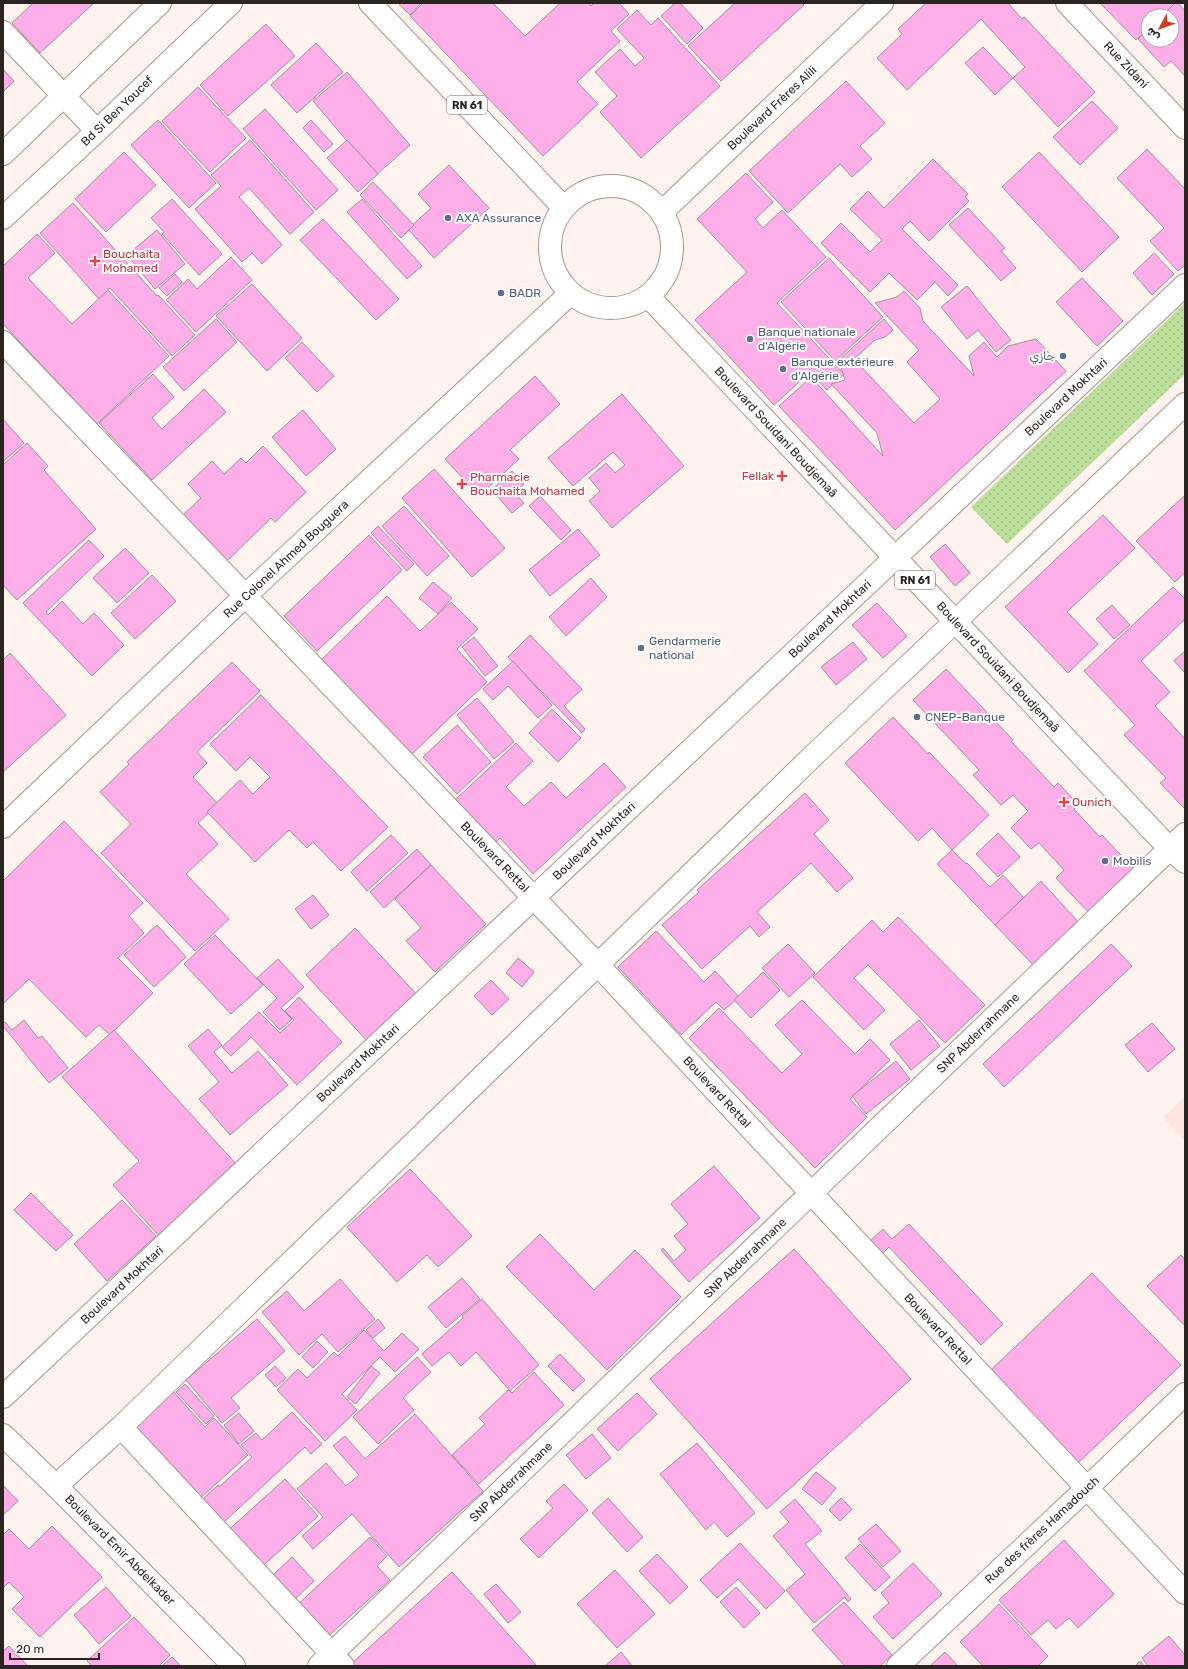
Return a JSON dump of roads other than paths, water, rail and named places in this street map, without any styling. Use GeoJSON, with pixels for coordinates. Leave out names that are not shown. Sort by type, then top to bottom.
{"type":"FeatureCollection","features":[{"type":"Feature","properties":{"kind":"street"},"geometry":{"type":"LineString","coordinates":[[3,154],[160,3]]}},
{"type":"Feature","properties":{"kind":"street","name":"Bd Si Ben Youcef"},"geometry":{"type":"LineString","coordinates":[[3,218],[231,3]]}},
{"type":"Feature","properties":{"kind":"street","name":"RN 61"},"geometry":{"type":"LineString","coordinates":[[370,3],[563,207]]}},
{"type":"Feature","properties":{"kind":"street","name":"Boulevard Frères Alili"},"geometry":{"type":"LineString","coordinates":[[662,212],[882,3]]}},
{"type":"Feature","properties":{"kind":"street","name":"Rue Zidani"},"geometry":{"type":"LineString","coordinates":[[1067,3],[1185,128]]}},
{"type":"Feature","properties":{"kind":"street"},"geometry":{"type":"LineString","coordinates":[[3,32],[97,131]]}},
{"type":"Feature","properties":{"kind":"street"},"geometry":{"type":"LineString","coordinates":[[602,186],[625,186],[646,196],[662,212],[670,229],[673,248],[670,266],[661,283],[648,296],[629,306],[609,308],[589,304],[571,293],[559,279],[551,261],[550,242],[554,224],[563,207],[581,193],[602,186]]}},
{"type":"Feature","properties":{"kind":"street","name":"Boulevard Mokhtari"},"geometry":{"type":"LineString","coordinates":[[3,1396],[1185,285]]}},
{"type":"Feature","properties":{"kind":"street","name":"Rue Colonel Ahmed Bouguera"},"geometry":{"type":"LineString","coordinates":[[3,827],[245,596],[571,293]]}},
{"type":"Feature","properties":{"kind":"street","name":"Boulevard Souidani Boudjemaâ"},"geometry":{"type":"LineString","coordinates":[[648,296],[1177,856]]}},
{"type":"Feature","properties":{"kind":"street","name":"Boulevard Rettal"},"geometry":{"type":"LineString","coordinates":[[3,342],[598,964],[1185,1592]]}},
{"type":"Feature","properties":{"kind":"street"},"geometry":{"type":"LineString","coordinates":[[56,1486],[121,1427],[598,964],[955,621],[1185,404]]}},
{"type":"Feature","properties":{"kind":"street","name":"SNP Abderrahmane"},"geometry":{"type":"LineString","coordinates":[[331,1662],[812,1194],[1177,856],[1185,834]]}},
{"type":"Feature","properties":{"kind":"street","name":"Rue des frères Hamadouch"},"geometry":{"type":"LineString","coordinates":[[898,1666],[1185,1394]]}},
{"type":"Feature","properties":{"kind":"street"},"geometry":{"type":"LineString","coordinates":[[121,1427],[331,1662]]}},
{"type":"Feature","properties":{"kind":"street","name":"Boulevard Emir Abdelkader"},"geometry":{"type":"LineString","coordinates":[[3,1435],[56,1486],[234,1666]]}},
{"type":"Feature","properties":{"kind":"place","name":"AXA Assurance"},"geometry":{"type":"Point","coordinates":[448,218]}},
{"type":"Feature","properties":{"kind":"place","name":"Bouchaita Mohamed"},"geometry":{"type":"Point","coordinates":[95,261]}},
{"type":"Feature","properties":{"kind":"place","name":"BADR"},"geometry":{"type":"Point","coordinates":[501,293]}},
{"type":"Feature","properties":{"kind":"place","name":"Banque nationale d'Algérie"},"geometry":{"type":"Point","coordinates":[750,339]}},
{"type":"Feature","properties":{"kind":"place","name":"جازي"},"geometry":{"type":"Point","coordinates":[1063,356]}},
{"type":"Feature","properties":{"kind":"place","name":"Banque extérieure d'Algérie"},"geometry":{"type":"Point","coordinates":[783,369]}},
{"type":"Feature","properties":{"kind":"place","name":"Fellak"},"geometry":{"type":"Point","coordinates":[782,476]}},
{"type":"Feature","properties":{"kind":"place","name":"Pharmacie Bouchaita Mohamed"},"geometry":{"type":"Point","coordinates":[462,484]}},
{"type":"Feature","properties":{"kind":"place","name":"Gendarmerie national"},"geometry":{"type":"Point","coordinates":[641,648]}},
{"type":"Feature","properties":{"kind":"place","name":"CNEP-Banque"},"geometry":{"type":"Point","coordinates":[917,717]}},
{"type":"Feature","properties":{"kind":"place","name":"Ounich"},"geometry":{"type":"Point","coordinates":[1064,802]}},
{"type":"Feature","properties":{"kind":"place","name":"Mobilis"},"geometry":{"type":"Point","coordinates":[1105,861]}}]}
